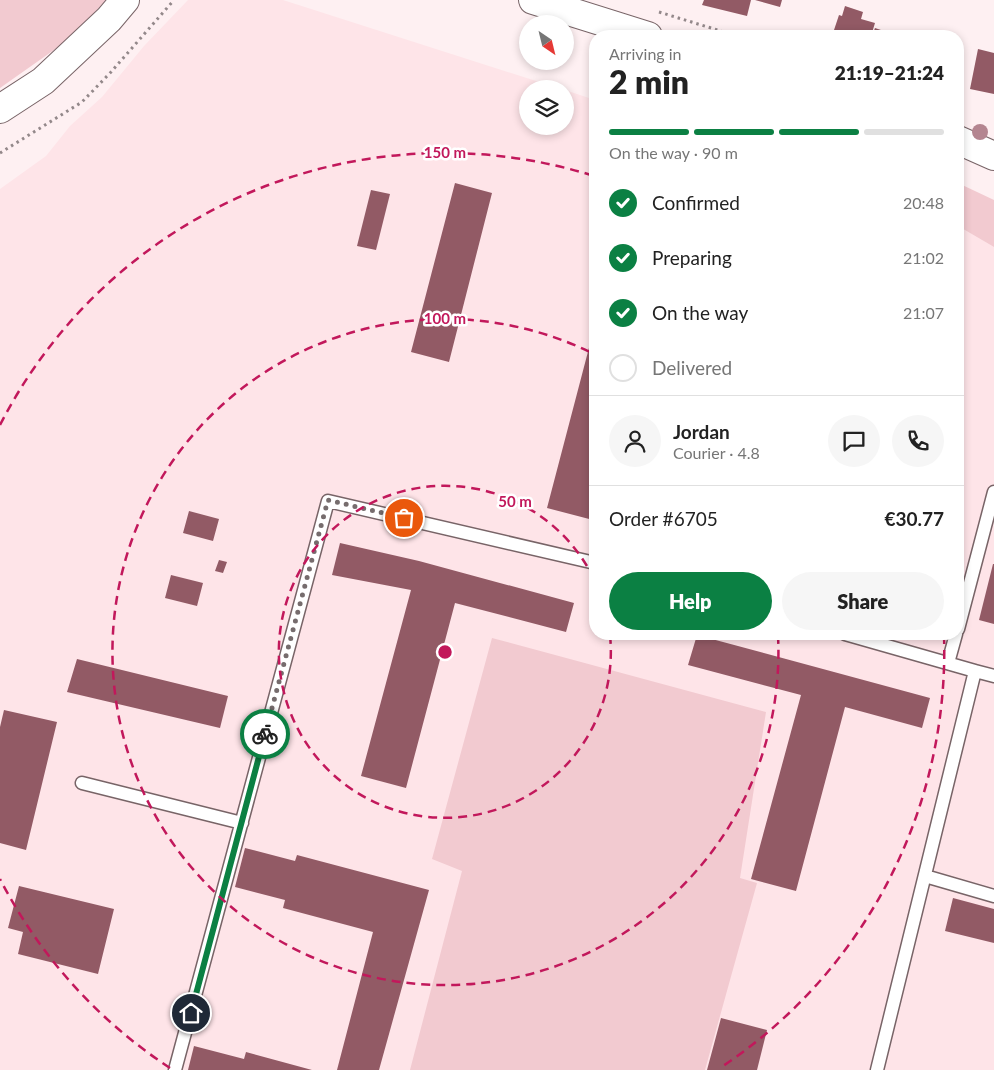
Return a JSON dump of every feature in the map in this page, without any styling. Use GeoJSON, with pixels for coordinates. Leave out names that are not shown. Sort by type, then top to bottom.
{"type":"FeatureCollection","features":[{"type":"Feature","properties":{"kind":"main road"},"geometry":{"type":"LineString","coordinates":[[0,109],[43,81],[109,19],[125,0]]}},
{"type":"Feature","properties":{"kind":"main road"},"geometry":{"type":"LineString","coordinates":[[533,0],[629,30]]}},
{"type":"Feature","properties":{"kind":"main road"},"geometry":{"type":"LineString","coordinates":[[964,143],[994,156]]}},
{"type":"Feature","properties":{"kind":"lane"},"geometry":{"type":"LineString","coordinates":[[964,606],[994,492]]}},
{"type":"Feature","properties":{"kind":"lane"},"geometry":{"type":"LineString","coordinates":[[176,1070],[328,500],[589,562]]}},
{"type":"Feature","properties":{"kind":"lane"},"geometry":{"type":"LineString","coordinates":[[866,640],[994,676]]}},
{"type":"Feature","properties":{"kind":"lane"},"geometry":{"type":"LineString","coordinates":[[948,663],[954,640]]}},
{"type":"Feature","properties":{"kind":"lane"},"geometry":{"type":"LineString","coordinates":[[877,1070],[975,671]]}},
{"type":"Feature","properties":{"kind":"lane"},"geometry":{"type":"LineString","coordinates":[[82,783],[242,822]]}},
{"type":"Feature","properties":{"kind":"lane"},"geometry":{"type":"LineString","coordinates":[[926,876],[994,896]]}},
{"type":"Feature","properties":{"kind":"path"},"geometry":{"type":"LineString","coordinates":[[0,153],[82,102],[174,0]]}},
{"type":"Feature","properties":{"kind":"path"},"geometry":{"type":"LineString","coordinates":[[651,10],[717,30]]}},
{"type":"Feature","properties":{"kind":"shaded area"},"geometry":{"type":"Polygon","coordinates":[[[0,0],[106,0],[71,38],[0,88],[0,0]]]}},
{"type":"Feature","properties":{"kind":"shaded area"},"geometry":{"type":"Polygon","coordinates":[[[188,0],[283,0],[533,80],[519,80],[519,135],[574,135],[574,93],[589,98],[589,640],[964,640],[964,230],[994,247],[994,1070],[0,1070],[0,189],[46,156],[70,126],[102,97],[144,46],[188,0]]]}},
{"type":"Feature","properties":{"kind":"shaded area"},"geometry":{"type":"Polygon","coordinates":[[[964,186],[994,200],[994,247],[964,230],[964,186]]]}},
{"type":"Feature","properties":{"kind":"shaded area"},"geometry":{"type":"Polygon","coordinates":[[[492,638],[766,712],[740,878],[757,883],[705,1070],[410,1070],[462,871],[432,859],[492,638]]]}},
{"type":"Feature","properties":{"kind":"building"},"geometry":{"type":"Polygon","coordinates":[[[704,0],[751,0],[747,16],[702,5],[704,0]]]}},
{"type":"Feature","properties":{"kind":"building"},"geometry":{"type":"Polygon","coordinates":[[[755,0],[782,0],[780,7],[755,0]]]}},
{"type":"Feature","properties":{"kind":"building"},"geometry":{"type":"Polygon","coordinates":[[[845,6],[863,12],[861,19],[875,23],[873,30],[834,30],[839,15],[842,16],[845,6]]]}},
{"type":"Feature","properties":{"kind":"building"},"geometry":{"type":"Polygon","coordinates":[[[978,49],[994,53],[994,94],[970,89],[978,49]]]}},
{"type":"Feature","properties":{"kind":"building"},"geometry":{"type":"Polygon","coordinates":[[[455,183],[492,193],[449,362],[411,352],[455,183]]]}},
{"type":"Feature","properties":{"kind":"building"},"geometry":{"type":"Polygon","coordinates":[[[371,190],[390,194],[376,250],[357,246],[371,190]]]}},
{"type":"Feature","properties":{"kind":"building"},"geometry":{"type":"Polygon","coordinates":[[[589,348],[589,519],[547,508],[589,348]]]}},
{"type":"Feature","properties":{"kind":"building"},"geometry":{"type":"Polygon","coordinates":[[[189,511],[219,519],[213,541],[183,533],[189,511]]]}},
{"type":"Feature","properties":{"kind":"building"},"geometry":{"type":"Polygon","coordinates":[[[340,543],[419,561],[574,603],[566,632],[455,603],[406,788],[361,776],[411,590],[332,575],[340,543]]]}},
{"type":"Feature","properties":{"kind":"building"},"geometry":{"type":"Polygon","coordinates":[[[219,560],[227,562],[223,573],[215,571],[219,560]]]}},
{"type":"Feature","properties":{"kind":"building"},"geometry":{"type":"Polygon","coordinates":[[[994,564],[994,624],[979,620],[994,564]]]}},
{"type":"Feature","properties":{"kind":"building"},"geometry":{"type":"Polygon","coordinates":[[[171,575],[203,583],[197,606],[165,598],[171,575]]]}},
{"type":"Feature","properties":{"kind":"building"},"geometry":{"type":"Polygon","coordinates":[[[696,640],[715,640],[930,698],[922,728],[845,707],[796,891],[751,879],[801,695],[688,665],[696,640]]]}},
{"type":"Feature","properties":{"kind":"building"},"geometry":{"type":"Polygon","coordinates":[[[77,659],[228,696],[220,728],[67,692],[77,659]]]}},
{"type":"Feature","properties":{"kind":"building"},"geometry":{"type":"Polygon","coordinates":[[[4,710],[57,722],[26,850],[0,843],[0,727],[4,710]]]}},
{"type":"Feature","properties":{"kind":"building"},"geometry":{"type":"Polygon","coordinates":[[[245,848],[295,861],[297,855],[429,890],[379,1070],[337,1070],[373,932],[283,908],[285,900],[235,887],[245,848]]]}},
{"type":"Feature","properties":{"kind":"building"},"geometry":{"type":"Polygon","coordinates":[[[19,886],[114,909],[98,974],[18,954],[23,932],[8,928],[19,886]]]}},
{"type":"Feature","properties":{"kind":"building"},"geometry":{"type":"Polygon","coordinates":[[[953,898],[994,909],[994,943],[945,931],[953,898]]]}},
{"type":"Feature","properties":{"kind":"building"},"geometry":{"type":"Polygon","coordinates":[[[721,1018],[767,1030],[757,1070],[707,1070],[721,1018]]]}},
{"type":"Feature","properties":{"kind":"building"},"geometry":{"type":"Polygon","coordinates":[[[194,1046],[244,1059],[246,1052],[312,1070],[188,1070],[194,1046]]]}},
{"type":"Feature","properties":{"kind":"way so far"},"geometry":{"type":"LineString","coordinates":[[265,734],[328,500],[404,518]]}},
{"type":"Feature","properties":{"kind":"route"},"geometry":{"type":"LineString","coordinates":[[191,1013],[265,734]]}}]}
